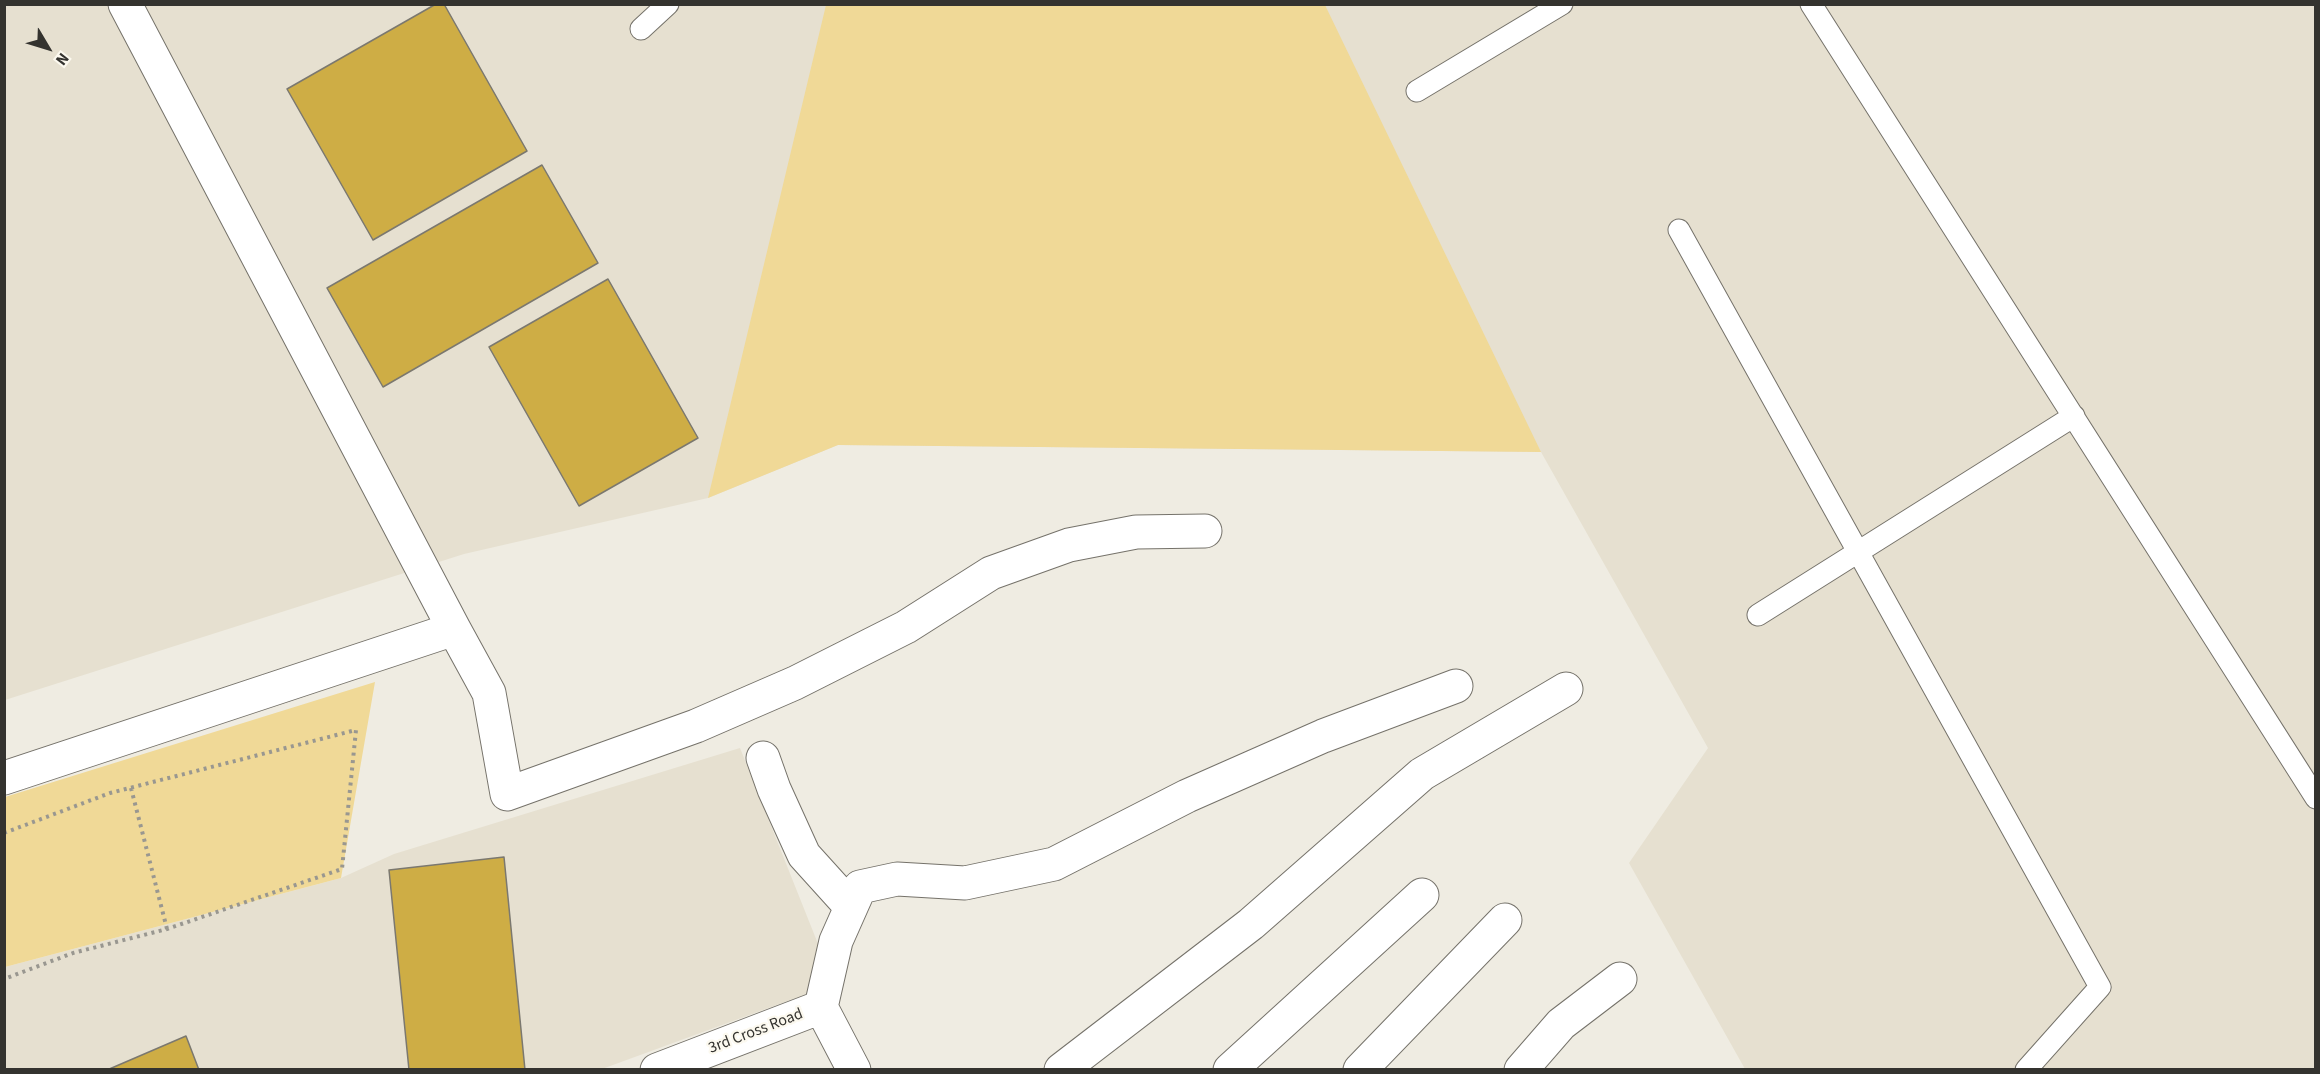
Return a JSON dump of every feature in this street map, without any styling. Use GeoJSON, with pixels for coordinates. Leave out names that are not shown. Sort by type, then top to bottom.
{"type":"FeatureCollection","features":[{"type":"Feature","properties":{"kind":"street"},"geometry":{"type":"LineString","coordinates":[[125,4],[489,693],[507,794],[696,726],[795,683],[906,627],[991,573],[1069,545],[1136,532],[1205,531]]}},
{"type":"Feature","properties":{"kind":"street"},"geometry":{"type":"LineString","coordinates":[[4,778],[454,630]]}},
{"type":"Feature","properties":{"kind":"street"},"geometry":{"type":"LineString","coordinates":[[854,1070],[821,1007],[836,940],[860,887],[897,879],[964,883],[1054,864],[1187,796],[1312,740],[1456,686]]}},
{"type":"Feature","properties":{"kind":"street"},"geometry":{"type":"LineString","coordinates":[[1061,1070],[1251,924],[1422,774],[1566,689]]}},
{"type":"Feature","properties":{"kind":"street"},"geometry":{"type":"LineString","coordinates":[[763,758],[774,789],[804,855],[851,907]]}},
{"type":"Feature","properties":{"kind":"street"},"geometry":{"type":"LineString","coordinates":[[1230,1070],[1422,895]]}},
{"type":"Feature","properties":{"kind":"street"},"geometry":{"type":"LineString","coordinates":[[1360,1070],[1505,920]]}},
{"type":"Feature","properties":{"kind":"street"},"geometry":{"type":"LineString","coordinates":[[1521,1070],[1561,1024],[1620,979]]}},
{"type":"Feature","properties":{"kind":"street","name":"3rd Cross Road"},"geometry":{"type":"LineString","coordinates":[[657,1070],[821,1007]]}},
{"type":"Feature","properties":{"kind":"lane"},"geometry":{"type":"LineString","coordinates":[[641,29],[668,4]]}},
{"type":"Feature","properties":{"kind":"lane"},"geometry":{"type":"LineString","coordinates":[[1417,91],[1562,4]]}},
{"type":"Feature","properties":{"kind":"lane"},"geometry":{"type":"LineString","coordinates":[[1811,4],[2316,798]]}},
{"type":"Feature","properties":{"kind":"lane"},"geometry":{"type":"LineString","coordinates":[[1679,230],[2100,987],[2026,1070]]}},
{"type":"Feature","properties":{"kind":"lane"},"geometry":{"type":"LineString","coordinates":[[1758,615],[2074,416]]}},
{"type":"Feature","properties":{"kind":"path"},"geometry":{"type":"LineString","coordinates":[[4,833],[110,793],[356,730],[342,868],[167,929],[73,953],[4,979]]}},
{"type":"Feature","properties":{"kind":"path"},"geometry":{"type":"LineString","coordinates":[[131,788],[167,929]]}},
{"type":"Feature","properties":{"kind":"shaded area"},"geometry":{"type":"Polygon","coordinates":[[[5,5],[2315,5],[2315,1069],[1745,1069],[1629,863],[1708,748],[1541,452],[838,445],[708,498],[464,554],[5,700],[5,5]]]}},
{"type":"Feature","properties":{"kind":"shaded area"},"geometry":{"type":"Polygon","coordinates":[[[826,5],[1325,5],[1541,452],[838,445],[708,498],[826,5]]]}},
{"type":"Feature","properties":{"kind":"shaded area"},"geometry":{"type":"Polygon","coordinates":[[[375,682],[341,878],[5,967],[5,797],[375,682]]]}},
{"type":"Feature","properties":{"kind":"shaded area"},"geometry":{"type":"Polygon","coordinates":[[[740,748],[834,984],[602,1069],[5,1070],[5,967],[341,878],[394,854],[740,748]]]}},
{"type":"Feature","properties":{"kind":"building"},"geometry":{"type":"Polygon","coordinates":[[[436,4],[444,4],[527,151],[373,240],[287,89],[436,4]]]}},
{"type":"Feature","properties":{"kind":"building"},"geometry":{"type":"Polygon","coordinates":[[[542,165],[598,263],[383,387],[327,288],[542,165]]]}},
{"type":"Feature","properties":{"kind":"building"},"geometry":{"type":"Polygon","coordinates":[[[608,279],[698,438],[579,506],[489,347],[608,279]]]}},
{"type":"Feature","properties":{"kind":"building"},"geometry":{"type":"Polygon","coordinates":[[[504,857],[525,1070],[409,1070],[389,870],[504,857]]]}},
{"type":"Feature","properties":{"kind":"building"},"geometry":{"type":"Polygon","coordinates":[[[186,1036],[199,1070],[107,1070],[186,1036]]]}}]}
